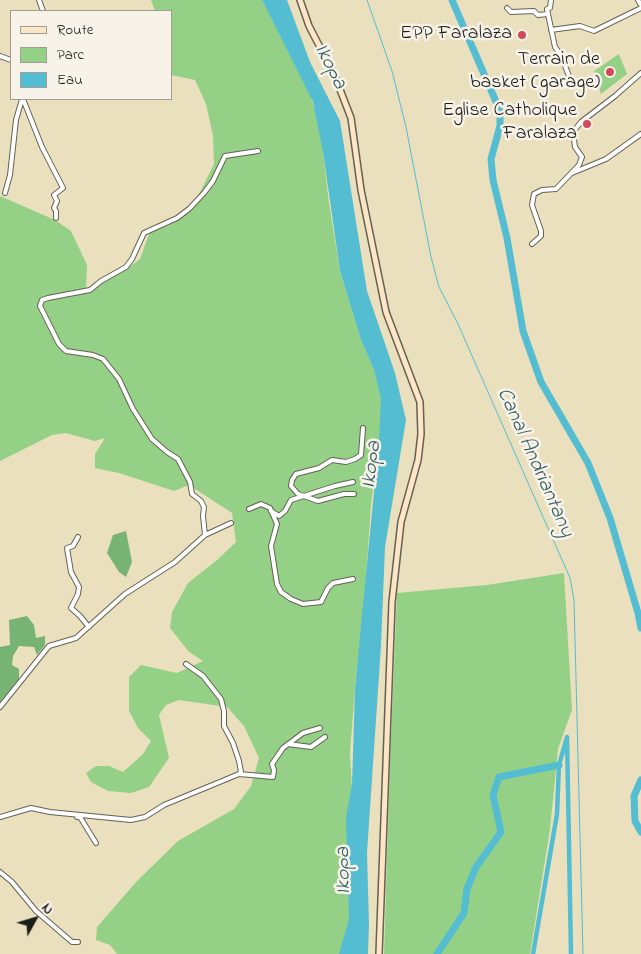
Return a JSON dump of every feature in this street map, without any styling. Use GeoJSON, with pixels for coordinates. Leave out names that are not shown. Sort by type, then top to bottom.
{"type":"FeatureCollection","features":[{"type":"Feature","properties":{"kind":"main road"},"geometry":{"type":"LineString","coordinates":[[300,0],[309,26],[334,74],[351,118],[363,199],[386,312],[420,402],[421,434],[418,460],[401,522],[392,602],[379,954]]}},
{"type":"Feature","properties":{"kind":"street"},"geometry":{"type":"LineString","coordinates":[[551,0],[550,8],[547,9],[551,30],[556,48],[570,79],[564,82]]}},
{"type":"Feature","properties":{"kind":"street"},"geometry":{"type":"LineString","coordinates":[[551,30],[580,26],[594,31],[641,6],[638,0]]}},
{"type":"Feature","properties":{"kind":"street"},"geometry":{"type":"LineString","coordinates":[[507,8],[511,12],[534,11],[538,16],[548,14]]}},
{"type":"Feature","properties":{"kind":"street"},"geometry":{"type":"LineString","coordinates":[[532,244],[541,236],[532,205],[534,194],[542,190],[556,189],[580,165],[582,157],[575,147],[573,132],[580,122],[615,96],[641,72]]}},
{"type":"Feature","properties":{"kind":"street"},"geometry":{"type":"LineString","coordinates":[[5,193],[10,175],[16,120],[23,100]]}},
{"type":"Feature","properties":{"kind":"street"},"geometry":{"type":"LineString","coordinates":[[23,100],[42,147],[63,188],[54,195],[57,201],[54,208],[56,218]]}},
{"type":"Feature","properties":{"kind":"street"},"geometry":{"type":"LineString","coordinates":[[568,175],[606,159],[641,134]]}},
{"type":"Feature","properties":{"kind":"street"},"geometry":{"type":"LineString","coordinates":[[205,535],[204,507],[201,501],[192,494],[190,482],[178,459],[152,439],[133,409],[119,379],[103,359],[92,355],[66,351],[59,344],[40,306],[42,300],[48,298],[90,290],[101,281],[126,267],[132,259],[144,233],[177,218],[189,210],[213,181],[225,156],[258,151]]}},
{"type":"Feature","properties":{"kind":"street"},"geometry":{"type":"LineString","coordinates":[[354,494],[344,494],[318,501],[298,494],[291,486],[296,474],[319,468],[332,460],[346,462],[356,459],[361,455],[362,428]]}},
{"type":"Feature","properties":{"kind":"street"},"geometry":{"type":"LineString","coordinates":[[271,511],[280,516],[291,500],[353,482]]}},
{"type":"Feature","properties":{"kind":"street"},"geometry":{"type":"LineString","coordinates":[[249,509],[262,504],[270,508],[277,524],[271,546],[277,584],[281,592],[291,599],[303,604],[322,602],[328,588],[333,583],[353,579]]}},
{"type":"Feature","properties":{"kind":"street"},"geometry":{"type":"LineString","coordinates":[[0,707],[49,646],[76,638],[125,594],[175,562],[205,535],[231,523]]}},
{"type":"Feature","properties":{"kind":"street"},"geometry":{"type":"LineString","coordinates":[[78,537],[72,546],[67,548],[71,572],[79,587],[78,594],[71,608],[89,627]]}},
{"type":"Feature","properties":{"kind":"street"},"geometry":{"type":"LineString","coordinates":[[186,664],[203,676],[221,699],[224,711],[224,726],[233,743],[239,761],[241,772],[239,774]]}},
{"type":"Feature","properties":{"kind":"street"},"geometry":{"type":"LineString","coordinates":[[0,818],[31,808],[50,812],[131,820],[145,817],[164,805],[239,774],[274,777],[272,764],[282,748],[303,734],[320,728]]}},
{"type":"Feature","properties":{"kind":"street"},"geometry":{"type":"LineString","coordinates":[[288,744],[311,747],[325,737]]}},
{"type":"Feature","properties":{"kind":"street"},"geometry":{"type":"LineString","coordinates":[[15,812],[36,810],[80,817],[96,843]]}},
{"type":"Feature","properties":{"kind":"street"},"geometry":{"type":"LineString","coordinates":[[0,872],[12,882],[36,911],[72,942],[78,942]]}},
{"type":"Feature","properties":{"kind":"green space"},"geometry":{"type":"Polygon","coordinates":[[[151,0],[262,0],[310,95],[322,131],[329,203],[340,271],[361,340],[374,370],[380,393],[383,412],[371,505],[362,635],[356,675],[350,753],[353,911],[343,954],[117,954],[110,945],[96,940],[97,927],[137,881],[178,841],[234,809],[251,786],[259,758],[244,726],[227,707],[179,700],[166,705],[159,715],[169,758],[149,787],[131,793],[108,791],[91,782],[86,773],[96,766],[109,766],[123,772],[143,754],[151,741],[138,728],[129,711],[129,677],[141,665],[177,673],[203,661],[189,652],[170,628],[172,612],[188,583],[236,542],[232,513],[189,485],[174,491],[119,473],[95,468],[95,454],[105,438],[95,441],[66,433],[52,435],[0,461],[0,196],[55,220],[71,231],[87,265],[86,288],[102,283],[127,269],[140,259],[150,231],[168,226],[190,212],[214,164],[213,136],[206,104],[195,80],[172,75],[172,10],[155,10],[151,0]]]}},
{"type":"Feature","properties":{"kind":"green space","name":"Terrain de basket (garage)"},"geometry":{"type":"Polygon","coordinates":[[[619,54],[627,74],[601,94],[594,71],[619,54]]]}},
{"type":"Feature","properties":{"kind":"green space"},"geometry":{"type":"Polygon","coordinates":[[[126,531],[132,562],[126,577],[119,572],[107,553],[113,535],[126,531]]]}},
{"type":"Feature","properties":{"kind":"green space"},"geometry":{"type":"Polygon","coordinates":[[[564,573],[572,710],[558,749],[550,829],[530,954],[384,954],[397,593],[487,585],[564,573]]]}},
{"type":"Feature","properties":{"kind":"green space"},"geometry":{"type":"Polygon","coordinates":[[[27,616],[34,625],[36,638],[45,636],[45,645],[37,655],[34,647],[19,646],[13,656],[12,665],[19,669],[19,679],[1,703],[0,647],[10,645],[9,620],[27,616]]]}},
{"type":"Feature","properties":{"kind":"water"},"geometry":{"type":"Polygon","coordinates":[[[262,0],[287,0],[310,62],[340,121],[367,291],[395,373],[406,420],[385,547],[381,646],[367,853],[368,954],[339,954],[349,919],[346,817],[352,784],[355,688],[379,440],[381,399],[374,370],[361,340],[340,271],[323,152],[313,102],[262,0]]]}},
{"type":"Feature","properties":{"kind":"waterway","name":"Canal Andriantany"},"geometry":{"type":"LineString","coordinates":[[367,0],[392,71],[406,127],[431,257],[439,287],[458,324],[570,578],[574,600],[583,954]]}},
{"type":"Feature","properties":{"kind":"waterway"},"geometry":{"type":"LineString","coordinates":[[452,0],[500,111],[500,126],[491,159],[493,180],[507,238],[523,331],[541,382],[588,463],[610,518],[641,628]]}},
{"type":"Feature","properties":{"kind":"waterway"},"geometry":{"type":"LineString","coordinates":[[533,954],[557,814],[559,765],[567,737],[571,954]]}},
{"type":"Feature","properties":{"kind":"waterway","name":"Ikopa"},"geometry":{"type":"LineString","coordinates":[[437,954],[464,913],[467,889],[476,867],[501,832],[493,795],[499,777],[559,765]]}},
{"type":"Feature","properties":{"kind":"waterway"},"geometry":{"type":"LineString","coordinates":[[641,780],[634,796],[635,821],[641,832]]}},
{"type":"Feature","properties":{"kind":"place","name":"EPP Faralaza"},"geometry":{"type":"Point","coordinates":[522,35]}},
{"type":"Feature","properties":{"kind":"place","name":"Terrain de basket (garage)"},"geometry":{"type":"Point","coordinates":[610,72]}},
{"type":"Feature","properties":{"kind":"place","name":"Eglise Catholique Faralaza"},"geometry":{"type":"Point","coordinates":[587,124]}}]}
